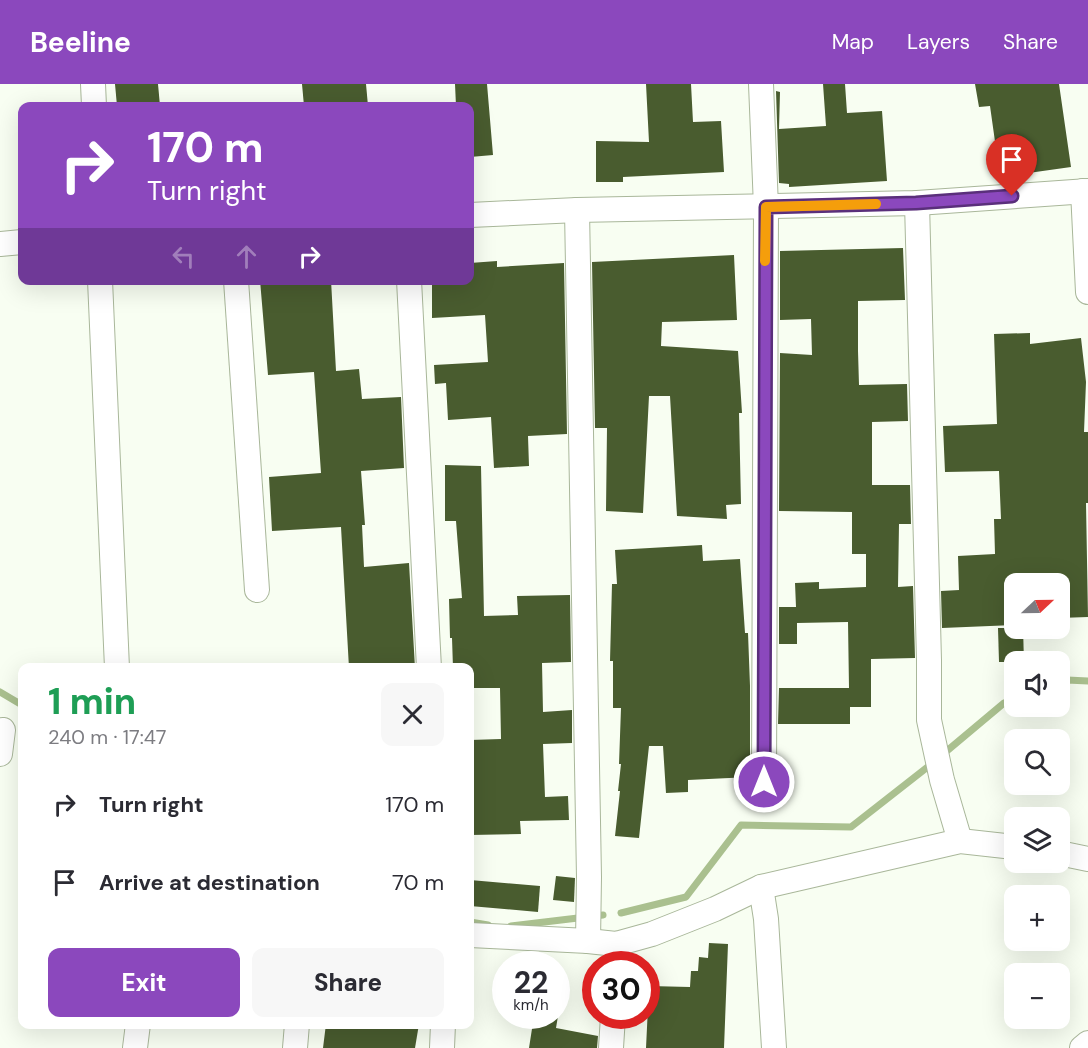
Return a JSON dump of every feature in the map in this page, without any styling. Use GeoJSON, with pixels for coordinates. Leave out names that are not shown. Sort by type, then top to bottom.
{"type":"FeatureCollection","features":[{"type":"Feature","properties":{"kind":"street"},"geometry":{"type":"LineString","coordinates":[[93,84],[94,102]]}},
{"type":"Feature","properties":{"kind":"street"},"geometry":{"type":"LineString","coordinates":[[761,84],[766,207],[764,782]]}},
{"type":"Feature","properties":{"kind":"street"},"geometry":{"type":"LineString","coordinates":[[474,215],[577,210],[916,203],[1086,191],[1088,292]]}},
{"type":"Feature","properties":{"kind":"street"},"geometry":{"type":"LineString","coordinates":[[916,203],[931,731],[946,798],[960,841]]}},
{"type":"Feature","properties":{"kind":"street"},"geometry":{"type":"LineString","coordinates":[[577,210],[589,865],[588,941]]}},
{"type":"Feature","properties":{"kind":"street"},"geometry":{"type":"LineString","coordinates":[[0,244],[18,242]]}},
{"type":"Feature","properties":{"kind":"street"},"geometry":{"type":"LineString","coordinates":[[100,285],[117,663]]}},
{"type":"Feature","properties":{"kind":"street"},"geometry":{"type":"LineString","coordinates":[[236,285],[256,590]]}},
{"type":"Feature","properties":{"kind":"street"},"geometry":{"type":"LineString","coordinates":[[409,285],[429,663]]}},
{"type":"Feature","properties":{"kind":"street"},"geometry":{"type":"LineString","coordinates":[[621,951],[652,934],[716,909],[761,887],[960,841],[1004,846]]}},
{"type":"Feature","properties":{"kind":"street"},"geometry":{"type":"LineString","coordinates":[[1070,855],[1088,859]]}},
{"type":"Feature","properties":{"kind":"street"},"geometry":{"type":"LineString","coordinates":[[761,887],[766,919],[774,1048]]}},
{"type":"Feature","properties":{"kind":"street"},"geometry":{"type":"LineString","coordinates":[[474,935],[588,941],[610,951]]}},
{"type":"Feature","properties":{"kind":"street"},"geometry":{"type":"LineString","coordinates":[[135,1048],[137,1029]]}},
{"type":"Feature","properties":{"kind":"street"},"geometry":{"type":"LineString","coordinates":[[295,1048],[297,1029]]}},
{"type":"Feature","properties":{"kind":"street"},"geometry":{"type":"LineString","coordinates":[[442,1048],[443,1029]]}},
{"type":"Feature","properties":{"kind":"street"},"geometry":{"type":"LineString","coordinates":[[611,1048],[612,1029]]}},
{"type":"Feature","properties":{"kind":"street"},"geometry":{"type":"LineString","coordinates":[[1082,1048],[1088,1044]]}},
{"type":"Feature","properties":{"kind":"building"},"geometry":{"type":"Polygon","coordinates":[[[115,84],[158,84],[160,102],[117,102],[115,84]]]}},
{"type":"Feature","properties":{"kind":"building"},"geometry":{"type":"Polygon","coordinates":[[[302,84],[366,84],[368,102],[304,102],[302,84]]]}},
{"type":"Feature","properties":{"kind":"building"},"geometry":{"type":"Polygon","coordinates":[[[455,84],[487,84],[493,155],[474,157],[474,102],[456,102],[455,84]]]}},
{"type":"Feature","properties":{"kind":"building"},"geometry":{"type":"Polygon","coordinates":[[[646,84],[691,84],[693,122],[721,121],[724,172],[623,177],[623,182],[596,182],[596,141],[649,142],[646,84]]]}},
{"type":"Feature","properties":{"kind":"building"},"geometry":{"type":"Polygon","coordinates":[[[823,84],[845,84],[847,113],[882,111],[887,181],[789,187],[789,184],[779,183],[776,91],[780,92],[779,129],[826,126],[823,84]]]}},
{"type":"Feature","properties":{"kind":"building"},"geometry":{"type":"Polygon","coordinates":[[[975,84],[1059,84],[1071,167],[1000,177],[990,106],[979,107],[975,84]]]}},
{"type":"Feature","properties":{"kind":"building"},"geometry":{"type":"Polygon","coordinates":[[[903,248],[905,300],[858,301],[858,351],[859,385],[907,384],[908,421],[872,422],[872,485],[910,485],[911,524],[899,524],[898,587],[913,586],[915,658],[871,659],[871,707],[850,707],[850,724],[778,724],[779,688],[849,688],[848,622],[797,623],[797,644],[779,644],[779,607],[796,607],[795,583],[819,582],[819,589],[866,587],[866,554],[852,554],[852,512],[779,511],[780,353],[812,355],[811,319],[780,320],[780,251],[903,248]]]}},
{"type":"Feature","properties":{"kind":"building"},"geometry":{"type":"Polygon","coordinates":[[[734,255],[737,320],[662,322],[661,346],[738,351],[742,413],[739,413],[741,504],[726,505],[727,519],[677,516],[670,396],[649,396],[643,513],[606,511],[607,428],[595,428],[592,262],[734,255]]]}},
{"type":"Feature","properties":{"kind":"building"},"geometry":{"type":"Polygon","coordinates":[[[497,261],[497,267],[564,263],[567,434],[528,436],[529,466],[494,468],[491,417],[448,420],[446,383],[435,384],[434,365],[488,362],[485,315],[432,318],[432,285],[474,285],[474,263],[497,261]]]}},
{"type":"Feature","properties":{"kind":"building"},"geometry":{"type":"Polygon","coordinates":[[[260,285],[331,285],[336,371],[359,369],[362,399],[401,397],[404,468],[361,471],[365,525],[362,525],[364,567],[409,563],[415,663],[349,663],[341,527],[272,531],[269,477],[321,473],[314,372],[268,375],[260,285]]]}},
{"type":"Feature","properties":{"kind":"building"},"geometry":{"type":"Polygon","coordinates":[[[1030,333],[1030,344],[1081,338],[1086,382],[1084,432],[1088,432],[1088,503],[1086,503],[1088,617],[1070,618],[1070,573],[1004,573],[1004,625],[942,628],[941,591],[959,590],[958,556],[995,554],[994,519],[1001,519],[999,471],[945,472],[943,426],[997,424],[994,334],[1030,333]]]}},
{"type":"Feature","properties":{"kind":"building"},"geometry":{"type":"Polygon","coordinates":[[[445,465],[481,466],[484,616],[518,615],[517,596],[570,595],[571,662],[542,663],[543,712],[572,710],[572,743],[543,744],[545,797],[568,796],[569,820],[520,821],[521,834],[474,835],[474,740],[501,739],[500,688],[474,688],[474,663],[453,663],[449,599],[462,598],[456,521],[445,521],[445,465]]]}},
{"type":"Feature","properties":{"kind":"building"},"geometry":{"type":"Polygon","coordinates":[[[702,545],[703,561],[740,559],[745,633],[748,633],[750,777],[688,780],[688,792],[666,793],[663,746],[649,746],[639,838],[615,836],[620,791],[618,791],[621,764],[619,764],[621,708],[613,708],[613,661],[610,661],[612,584],[617,584],[615,550],[702,545]]]}},
{"type":"Feature","properties":{"kind":"building"},"geometry":{"type":"Polygon","coordinates":[[[998,628],[1004,628],[1004,639],[1023,639],[1024,651],[1004,651],[1004,662],[999,662],[998,628]]]}},
{"type":"Feature","properties":{"kind":"building"},"geometry":{"type":"Polygon","coordinates":[[[556,876],[575,878],[574,902],[553,900],[556,876]]]}},
{"type":"Feature","properties":{"kind":"building"},"geometry":{"type":"Polygon","coordinates":[[[474,880],[540,886],[538,912],[474,906],[474,880]]]}},
{"type":"Feature","properties":{"kind":"building"},"geometry":{"type":"Polygon","coordinates":[[[709,943],[728,944],[724,1048],[646,1048],[647,1029],[660,1029],[660,986],[690,987],[691,971],[698,971],[699,957],[708,958],[709,943]]]}},
{"type":"Feature","properties":{"kind":"building"},"geometry":{"type":"Polygon","coordinates":[[[325,1029],[418,1029],[415,1048],[323,1048],[325,1029]]]}},
{"type":"Feature","properties":{"kind":"building"},"geometry":{"type":"Polygon","coordinates":[[[532,1029],[561,1029],[598,1036],[597,1048],[529,1048],[532,1029]]]}},
{"type":"Feature","properties":{"kind":"waterway"},"geometry":{"type":"LineString","coordinates":[[1070,680],[1088,681]]}},
{"type":"Feature","properties":{"kind":"waterway"},"geometry":{"type":"LineString","coordinates":[[0,692],[18,703]]}},
{"type":"Feature","properties":{"kind":"waterway"},"geometry":{"type":"LineString","coordinates":[[942,755],[1004,703]]}},
{"type":"Feature","properties":{"kind":"waterway"},"geometry":{"type":"LineString","coordinates":[[621,913],[686,897],[741,825],[851,827],[934,762]]}},
{"type":"Feature","properties":{"kind":"waterway"},"geometry":{"type":"LineString","coordinates":[[511,926],[603,915]]}},
{"type":"Feature","properties":{"kind":"waterway"},"geometry":{"type":"LineString","coordinates":[[474,923],[488,925]]}},
{"type":"Feature","properties":{"kind":"slow traffic"},"geometry":{"type":"LineString","coordinates":[[765,261],[766,207],[876,204]]}},
{"type":"Feature","properties":{"kind":"route"},"geometry":{"type":"LineString","coordinates":[[764,782],[766,207],[916,203],[1012,196]]}}]}
